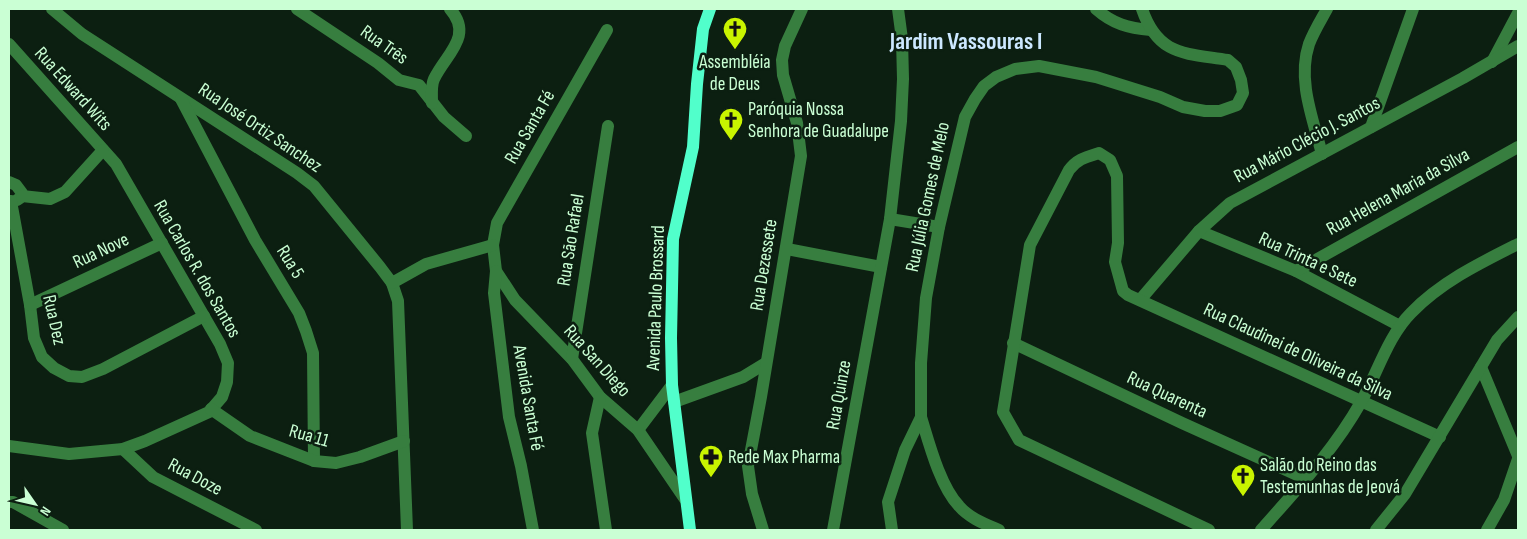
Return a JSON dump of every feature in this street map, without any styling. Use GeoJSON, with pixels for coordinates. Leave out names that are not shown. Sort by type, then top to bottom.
{"type":"FeatureCollection","features":[{"type":"Feature","properties":{"kind":"main road","name":"Avenida Paulo Brossard"},"geometry":{"type":"LineString","coordinates":[[690,530],[672,385],[673,239],[693,147],[703,29],[710,9]]}},
{"type":"Feature","properties":{"kind":"street","name":"Rua José Ortiz Sanchez"},"geometry":{"type":"LineString","coordinates":[[52,9],[82,34],[297,173],[314,186],[392,283],[398,301],[399,316],[407,530]]}},
{"type":"Feature","properties":{"kind":"street","name":"Rua Três"},"geometry":{"type":"LineString","coordinates":[[297,9],[400,80],[419,85],[444,117],[466,136]]}},
{"type":"Feature","properties":{"kind":"street"},"geometry":{"type":"LineString","coordinates":[[432,102],[433,81],[455,47],[460,32],[458,20],[450,9]]}},
{"type":"Feature","properties":{"kind":"street","name":"Rua Dezessete"},"geometry":{"type":"LineString","coordinates":[[763,530],[752,494],[748,466],[787,249],[801,156],[798,123],[783,75],[782,60],[785,46],[802,9]]}},
{"type":"Feature","properties":{"kind":"street","name":"Rua Quinze"},"geometry":{"type":"LineString","coordinates":[[834,530],[890,219],[901,121],[903,79],[902,39],[898,9]]}},
{"type":"Feature","properties":{"kind":"street"},"geometry":{"type":"LineString","coordinates":[[1096,9],[1113,22],[1127,27],[1151,30]]}},
{"type":"Feature","properties":{"kind":"street","name":"Rua Júlia Gomes de Melo"},"geometry":{"type":"LineString","coordinates":[[892,530],[888,502],[905,450],[921,417],[921,363],[926,298],[939,228],[965,117],[984,86],[996,77],[1015,69],[1040,66],[1096,77],[1160,97],[1183,107],[1220,111],[1237,105],[1243,92],[1241,80],[1232,63],[1228,60],[1184,52],[1160,41],[1151,30],[1142,9]]}},
{"type":"Feature","properties":{"kind":"street"},"geometry":{"type":"LineString","coordinates":[[1322,154],[1306,91],[1304,74],[1309,44],[1327,9]]}},
{"type":"Feature","properties":{"kind":"street"},"geometry":{"type":"LineString","coordinates":[[1371,127],[1413,9]]}},
{"type":"Feature","properties":{"kind":"street"},"geometry":{"type":"LineString","coordinates":[[1492,62],[1517,18]]}},
{"type":"Feature","properties":{"kind":"street","name":"Rua Santa Fé"},"geometry":{"type":"LineString","coordinates":[[493,245],[497,223],[606,30]]}},
{"type":"Feature","properties":{"kind":"street","name":"Rua Edward Wits"},"geometry":{"type":"LineString","coordinates":[[9,44],[102,150],[78,180],[65,192],[50,199],[14,199]]}},
{"type":"Feature","properties":{"kind":"street","name":"Rua Mário Clécio J. Santos"},"geometry":{"type":"LineString","coordinates":[[1140,300],[1199,231],[1230,203],[1492,62],[1518,46]]}},
{"type":"Feature","properties":{"kind":"street","name":"Rua 5"},"geometry":{"type":"LineString","coordinates":[[181,98],[255,240],[299,313],[306,331],[313,353],[314,461]]}},
{"type":"Feature","properties":{"kind":"street","name":"Rua São Rafael"},"geometry":{"type":"LineString","coordinates":[[572,359],[608,126]]}},
{"type":"Feature","properties":{"kind":"street","name":"Rua Helena Maria da Silva"},"geometry":{"type":"LineString","coordinates":[[1296,271],[1518,147]]}},
{"type":"Feature","properties":{"kind":"street","name":"Rua Carlos R. dos Santos"},"geometry":{"type":"LineString","coordinates":[[9,446],[69,454],[123,449],[209,412],[222,397],[227,382],[228,363],[220,344],[116,164],[102,150]]}},
{"type":"Feature","properties":{"kind":"street","name":"Rua Claudinei de Oliveira da Silva"},"geometry":{"type":"LineString","coordinates":[[1209,530],[1019,440],[1002,412],[1030,245],[1068,170],[1075,162],[1084,157],[1099,154],[1110,160],[1118,176],[1118,243],[1115,262],[1123,291],[1128,295],[1440,437]]}},
{"type":"Feature","properties":{"kind":"street"},"geometry":{"type":"LineString","coordinates":[[9,182],[20,189],[14,199]]}},
{"type":"Feature","properties":{"kind":"street","name":"Rua Dez"},"geometry":{"type":"LineString","coordinates":[[14,199],[34,338],[42,356],[54,368],[69,376],[82,377],[103,369],[204,316]]}},
{"type":"Feature","properties":{"kind":"street"},"geometry":{"type":"LineString","coordinates":[[890,219],[939,228]]}},
{"type":"Feature","properties":{"kind":"street","name":"Rua Trinta e Sete"},"geometry":{"type":"LineString","coordinates":[[1199,231],[1296,271],[1400,326]]}},
{"type":"Feature","properties":{"kind":"street","name":"Rua Nove"},"geometry":{"type":"LineString","coordinates":[[30,305],[162,243]]}},
{"type":"Feature","properties":{"kind":"street"},"geometry":{"type":"LineString","coordinates":[[1261,530],[1329,451],[1361,402],[1400,326],[1425,299],[1446,283],[1518,244]]}},
{"type":"Feature","properties":{"kind":"street"},"geometry":{"type":"LineString","coordinates":[[392,283],[426,264],[493,245]]}},
{"type":"Feature","properties":{"kind":"street","name":"Rua San Diego"},"geometry":{"type":"LineString","coordinates":[[493,245],[496,271],[515,300],[572,359],[600,397],[638,430],[685,499]]}},
{"type":"Feature","properties":{"kind":"street"},"geometry":{"type":"LineString","coordinates":[[787,249],[881,267]]}},
{"type":"Feature","properties":{"kind":"street","name":"Avenida Santa Fé"},"geometry":{"type":"LineString","coordinates":[[496,271],[494,293],[509,416],[533,530]]}},
{"type":"Feature","properties":{"kind":"street"},"geometry":{"type":"LineString","coordinates":[[1376,530],[1405,494],[1497,340],[1518,317]]}},
{"type":"Feature","properties":{"kind":"street","name":"Rua Quarenta"},"geometry":{"type":"LineString","coordinates":[[1013,343],[1173,419],[1306,479]]}},
{"type":"Feature","properties":{"kind":"street"},"geometry":{"type":"LineString","coordinates":[[674,402],[743,377],[766,363]]}},
{"type":"Feature","properties":{"kind":"street"},"geometry":{"type":"LineString","coordinates":[[1481,367],[1518,458],[1504,500],[1487,530]]}},
{"type":"Feature","properties":{"kind":"street"},"geometry":{"type":"LineString","coordinates":[[743,377],[763,389]]}},
{"type":"Feature","properties":{"kind":"street"},"geometry":{"type":"LineString","coordinates":[[638,430],[672,385]]}},
{"type":"Feature","properties":{"kind":"street"},"geometry":{"type":"LineString","coordinates":[[600,397],[592,433],[606,530]]}},
{"type":"Feature","properties":{"kind":"street","name":"Rua 11"},"geometry":{"type":"LineString","coordinates":[[211,409],[250,436],[314,461],[336,463],[360,457],[404,441]]}},
{"type":"Feature","properties":{"kind":"street"},"geometry":{"type":"LineString","coordinates":[[921,417],[938,469],[959,506],[973,518],[999,530]]}},
{"type":"Feature","properties":{"kind":"street","name":"Rua Doze"},"geometry":{"type":"LineString","coordinates":[[123,449],[154,477],[256,530]]}},
{"type":"Feature","properties":{"kind":"street"},"geometry":{"type":"LineString","coordinates":[[9,502],[13,502],[63,530]]}},
{"type":"Feature","properties":{"kind":"place","name":"Assembléia de Deus"},"geometry":{"type":"Point","coordinates":[735,50]}},
{"type":"Feature","properties":{"kind":"place","name":"Paróquia Nossa Senhora de Guadalupe"},"geometry":{"type":"Point","coordinates":[731,141]}},
{"type":"Feature","properties":{"kind":"place","name":"Rede Max Pharma"},"geometry":{"type":"Point","coordinates":[711,478]}},
{"type":"Feature","properties":{"kind":"place","name":"Salão do Reino das Testemunhas de Jeová"},"geometry":{"type":"Point","coordinates":[1243,497]}},
{"type":"Feature","properties":{"kind":"district","name":"Jardim Vassouras I"},"geometry":{"type":"Point","coordinates":[966,41]}}]}
